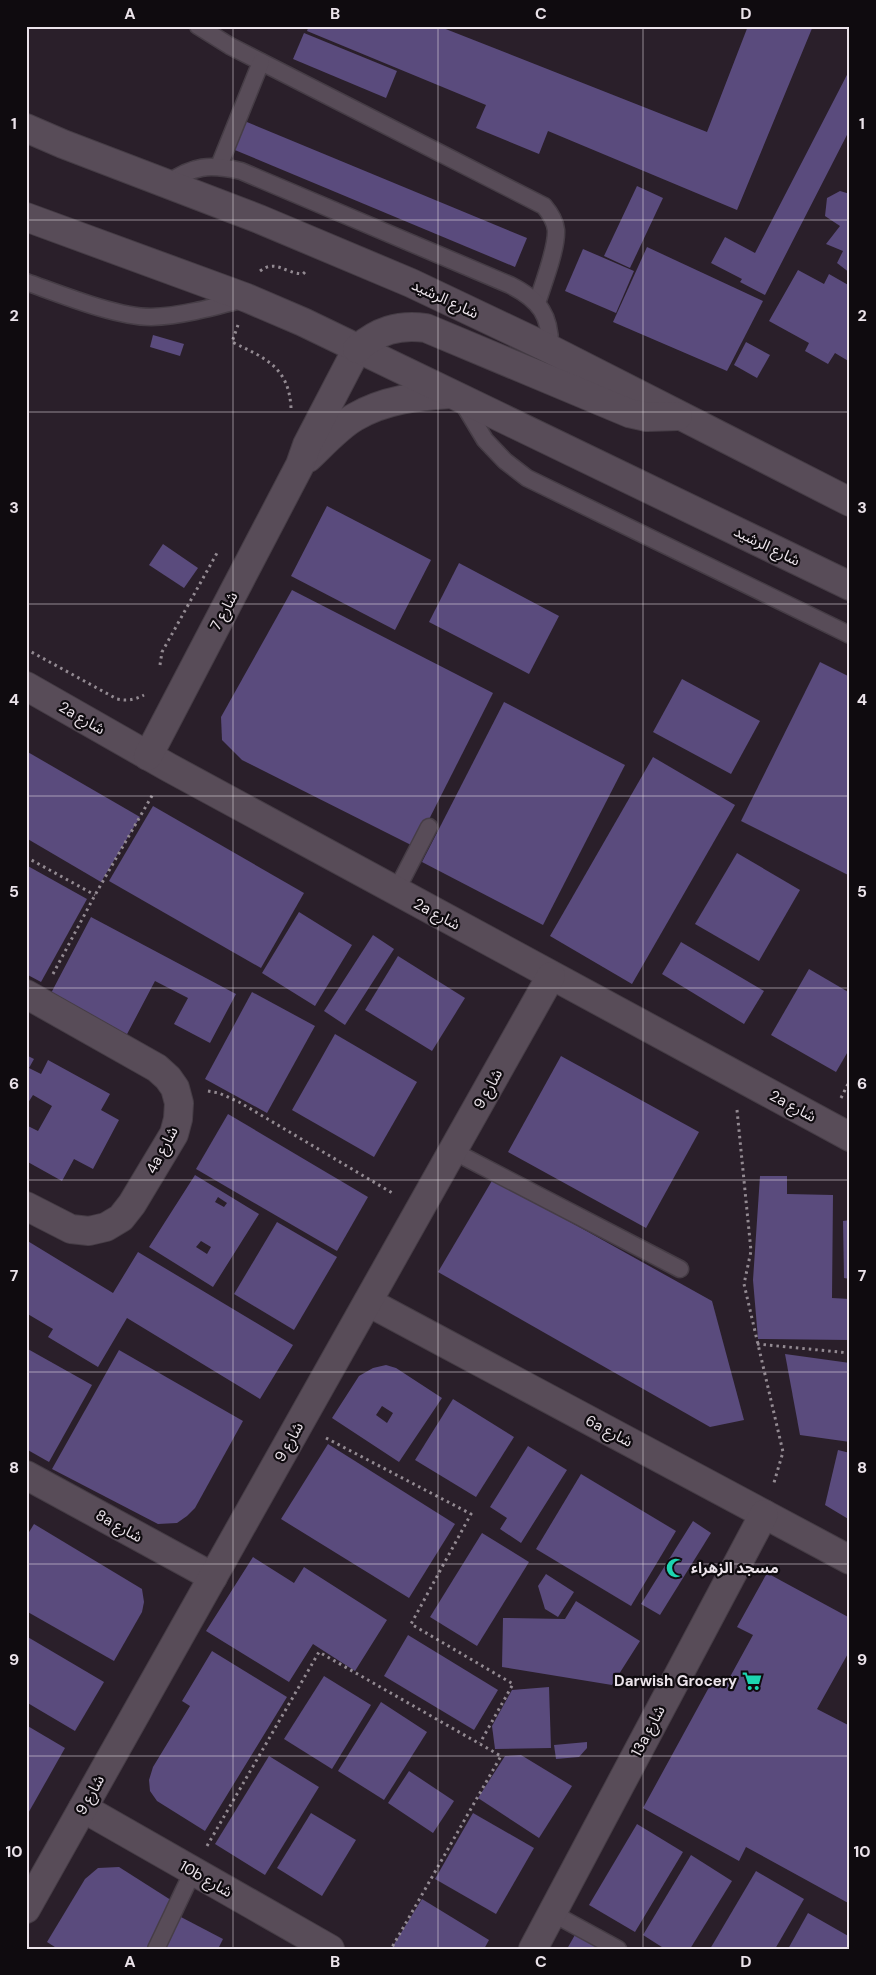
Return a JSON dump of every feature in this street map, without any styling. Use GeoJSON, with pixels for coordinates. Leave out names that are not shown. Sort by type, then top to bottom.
{"type":"FeatureCollection","features":[{"type":"Feature","properties":{"kind":"street","name":"شارع الرشيد"},"geometry":{"type":"LineString","coordinates":[[26,128],[320,244],[411,283],[550,349],[850,502]]}},
{"type":"Feature","properties":{"kind":"street","name":"شارع الرشيد"},"geometry":{"type":"LineString","coordinates":[[26,217],[246,298],[303,322],[850,586]]}},
{"type":"Feature","properties":{"kind":"street"},"geometry":{"type":"LineString","coordinates":[[358,349],[377,334],[389,329],[401,326],[426,328],[629,414],[656,417],[682,415]]}},
{"type":"Feature","properties":{"kind":"street","name":"شارع 7"},"geometry":{"type":"LineString","coordinates":[[158,761],[308,445],[358,349]]}},
{"type":"Feature","properties":{"kind":"street","name":"شارع 7"},"geometry":{"type":"LineString","coordinates":[[300,465],[354,418],[385,404],[417,396],[455,396]]}},
{"type":"Feature","properties":{"kind":"street","name":"2a شارع"},"geometry":{"type":"LineString","coordinates":[[26,686],[158,761],[850,1137]]}},
{"type":"Feature","properties":{"kind":"street","name":"شارع 9"},"geometry":{"type":"LineString","coordinates":[[26,1909],[552,976]]}},
{"type":"Feature","properties":{"kind":"street"},"geometry":{"type":"LineString","coordinates":[[32,997],[144,1059],[162,1073],[175,1088]]}},
{"type":"Feature","properties":{"kind":"street","name":"4a شارع"},"geometry":{"type":"LineString","coordinates":[[26,1206],[71,1229],[89,1231],[106,1227],[121,1218],[132,1204],[174,1134],[178,1119],[179,1103],[175,1088]]}},
{"type":"Feature","properties":{"kind":"street","name":"6a شارع"},"geometry":{"type":"LineString","coordinates":[[368,1302],[850,1560]]}},
{"type":"Feature","properties":{"kind":"street","name":"8a شارع"},"geometry":{"type":"LineString","coordinates":[[26,1475],[213,1577]]}},
{"type":"Feature","properties":{"kind":"street","name":"13a شارع"},"geometry":{"type":"LineString","coordinates":[[533,1949],[764,1514]]}},
{"type":"Feature","properties":{"kind":"street","name":"10b شارع"},"geometry":{"type":"LineString","coordinates":[[83,1808],[330,1949]]}},
{"type":"Feature","properties":{"kind":"lane"},"geometry":{"type":"LineString","coordinates":[[198,26],[230,46],[544,206],[552,216],[556,236],[537,303]]}},
{"type":"Feature","properties":{"kind":"lane"},"geometry":{"type":"LineString","coordinates":[[219,166],[261,62]]}},
{"type":"Feature","properties":{"kind":"lane"},"geometry":{"type":"LineString","coordinates":[[167,184],[182,173],[200,167],[219,166],[240,171],[510,285],[525,292],[537,303],[546,317],[551,333],[550,349]]}},
{"type":"Feature","properties":{"kind":"lane"},"geometry":{"type":"LineString","coordinates":[[26,282],[120,312],[150,317],[180,314],[246,298]]}},
{"type":"Feature","properties":{"kind":"lane"},"geometry":{"type":"LineString","coordinates":[[455,396],[485,440],[527,478],[850,635]]}},
{"type":"Feature","properties":{"kind":"lane"},"geometry":{"type":"LineString","coordinates":[[396,891],[429,827]]}},
{"type":"Feature","properties":{"kind":"lane"},"geometry":{"type":"LineString","coordinates":[[453,1151],[680,1269]]}},
{"type":"Feature","properties":{"kind":"lane"},"geometry":{"type":"LineString","coordinates":[[156,1949],[193,1871]]}},
{"type":"Feature","properties":{"kind":"lane"},"geometry":{"type":"LineString","coordinates":[[552,1913],[618,1949]]}},
{"type":"Feature","properties":{"kind":"path"},"geometry":{"type":"LineString","coordinates":[[290,415],[291,398],[287,385],[280,373],[260,355],[232,342],[246,298],[259,272],[268,266],[276,266],[292,274],[303,274],[320,244]]}},
{"type":"Feature","properties":{"kind":"path"},"geometry":{"type":"LineString","coordinates":[[160,669],[162,652],[218,551]]}},
{"type":"Feature","properties":{"kind":"path"},"geometry":{"type":"LineString","coordinates":[[26,649],[117,699],[135,700],[150,691]]}},
{"type":"Feature","properties":{"kind":"path"},"geometry":{"type":"LineString","coordinates":[[32,997],[95,895],[158,761]]}},
{"type":"Feature","properties":{"kind":"path"},"geometry":{"type":"LineString","coordinates":[[26,857],[95,895]]}},
{"type":"Feature","properties":{"kind":"path"},"geometry":{"type":"LineString","coordinates":[[733,1074],[751,1251],[744,1284],[783,1452],[764,1514]]}},
{"type":"Feature","properties":{"kind":"path"},"geometry":{"type":"LineString","coordinates":[[175,1088],[197,1088],[219,1093],[239,1102],[420,1209]]}},
{"type":"Feature","properties":{"kind":"path"},"geometry":{"type":"LineString","coordinates":[[758,1344],[850,1353]]}},
{"type":"Feature","properties":{"kind":"path"},"geometry":{"type":"LineString","coordinates":[[299,1424],[471,1514],[411,1624],[513,1684],[480,1744]]}},
{"type":"Feature","properties":{"kind":"path"},"geometry":{"type":"LineString","coordinates":[[193,1871],[319,1652],[501,1756],[391,1949]]}},
{"type":"Feature","properties":{"kind":"building"},"geometry":{"type":"Polygon","coordinates":[[[309,26],[438,26],[707,132],[748,26],[813,26],[737,210],[548,131],[539,154],[476,128],[486,105],[307,31],[309,26]]]}},
{"type":"Feature","properties":{"kind":"building"},"geometry":{"type":"Polygon","coordinates":[[[304,33],[397,71],[386,98],[293,59],[304,33]]]}},
{"type":"Feature","properties":{"kind":"building"},"geometry":{"type":"Polygon","coordinates":[[[850,69],[850,129],[765,295],[740,282],[742,279],[711,263],[725,237],[755,253],[850,69]]]}},
{"type":"Feature","properties":{"kind":"building"},"geometry":{"type":"Polygon","coordinates":[[[242,120],[527,238],[515,267],[230,148],[242,120]]]}},
{"type":"Feature","properties":{"kind":"building"},"geometry":{"type":"Polygon","coordinates":[[[637,186],[663,198],[630,268],[604,256],[637,186]]]}},
{"type":"Feature","properties":{"kind":"building"},"geometry":{"type":"Polygon","coordinates":[[[840,191],[850,194],[850,273],[837,263],[843,251],[826,244],[840,226],[825,216],[827,198],[840,191]]]}},
{"type":"Feature","properties":{"kind":"building"},"geometry":{"type":"Polygon","coordinates":[[[647,247],[763,301],[727,371],[613,322],[647,247]]]}},
{"type":"Feature","properties":{"kind":"building"},"geometry":{"type":"Polygon","coordinates":[[[583,249],[634,271],[616,313],[565,291],[583,249]]]}},
{"type":"Feature","properties":{"kind":"building"},"geometry":{"type":"Polygon","coordinates":[[[798,270],[824,284],[829,274],[850,286],[850,362],[835,353],[828,364],[805,351],[809,343],[769,321],[798,270]]]}},
{"type":"Feature","properties":{"kind":"building"},"geometry":{"type":"Polygon","coordinates":[[[153,335],[184,344],[180,356],[150,347],[153,335]]]}},
{"type":"Feature","properties":{"kind":"building"},"geometry":{"type":"Polygon","coordinates":[[[746,342],[770,355],[757,378],[734,365],[746,342]]]}},
{"type":"Feature","properties":{"kind":"building"},"geometry":{"type":"Polygon","coordinates":[[[327,506],[431,560],[395,630],[291,576],[327,506]]]}},
{"type":"Feature","properties":{"kind":"building"},"geometry":{"type":"Polygon","coordinates":[[[163,544],[198,568],[184,588],[149,565],[163,544]]]}},
{"type":"Feature","properties":{"kind":"building"},"geometry":{"type":"Polygon","coordinates":[[[459,563],[559,616],[529,674],[429,622],[459,563]]]}},
{"type":"Feature","properties":{"kind":"building"},"geometry":{"type":"Polygon","coordinates":[[[292,590],[493,693],[415,847],[242,760],[222,740],[221,717],[292,590]]]}},
{"type":"Feature","properties":{"kind":"building"},"geometry":{"type":"Polygon","coordinates":[[[820,662],[850,677],[850,876],[741,821],[820,662]]]}},
{"type":"Feature","properties":{"kind":"building"},"geometry":{"type":"Polygon","coordinates":[[[682,679],[760,721],[731,774],[653,732],[682,679]]]}},
{"type":"Feature","properties":{"kind":"building"},"geometry":{"type":"Polygon","coordinates":[[[504,702],[625,765],[543,925],[422,862],[504,702]]]}},
{"type":"Feature","properties":{"kind":"building"},"geometry":{"type":"Polygon","coordinates":[[[26,751],[140,817],[101,882],[26,838],[26,751]]]}},
{"type":"Feature","properties":{"kind":"building"},"geometry":{"type":"Polygon","coordinates":[[[653,757],[735,805],[632,984],[550,936],[653,757]]]}},
{"type":"Feature","properties":{"kind":"building"},"geometry":{"type":"Polygon","coordinates":[[[153,806],[304,893],[261,968],[109,881],[153,806]]]}},
{"type":"Feature","properties":{"kind":"building"},"geometry":{"type":"Polygon","coordinates":[[[737,853],[800,890],[759,961],[695,924],[737,853]]]}},
{"type":"Feature","properties":{"kind":"building"},"geometry":{"type":"Polygon","coordinates":[[[26,865],[87,899],[41,982],[26,974],[26,865]]]}},
{"type":"Feature","properties":{"kind":"building"},"geometry":{"type":"Polygon","coordinates":[[[299,912],[352,945],[315,1006],[262,973],[299,912]]]}},
{"type":"Feature","properties":{"kind":"building"},"geometry":{"type":"Polygon","coordinates":[[[91,917],[236,994],[210,1043],[174,1024],[188,998],[155,981],[125,1038],[49,997],[91,917]]]}},
{"type":"Feature","properties":{"kind":"building"},"geometry":{"type":"Polygon","coordinates":[[[373,935],[394,949],[345,1025],[324,1011],[373,935]]]}},
{"type":"Feature","properties":{"kind":"building"},"geometry":{"type":"Polygon","coordinates":[[[681,942],[764,991],[744,1024],[662,974],[681,942]]]}},
{"type":"Feature","properties":{"kind":"building"},"geometry":{"type":"Polygon","coordinates":[[[398,956],[465,998],[432,1051],[365,1010],[398,956]]]}},
{"type":"Feature","properties":{"kind":"building"},"geometry":{"type":"Polygon","coordinates":[[[809,969],[850,993],[850,1048],[836,1072],[771,1035],[809,969]]]}},
{"type":"Feature","properties":{"kind":"building"},"geometry":{"type":"Polygon","coordinates":[[[252,992],[315,1026],[267,1113],[205,1079],[252,992]]]}},
{"type":"Feature","properties":{"kind":"building"},"geometry":{"type":"Polygon","coordinates":[[[335,1034],[417,1082],[374,1157],[292,1110],[335,1034]]]}},
{"type":"Feature","properties":{"kind":"building"},"geometry":{"type":"Polygon","coordinates":[[[26,1055],[34,1059],[29,1068],[41,1074],[48,1060],[110,1094],[101,1110],[119,1120],[93,1169],[74,1159],[62,1181],[26,1161],[26,1125],[38,1131],[52,1106],[33,1095],[26,1106],[26,1055]]]}},
{"type":"Feature","properties":{"kind":"building"},"geometry":{"type":"Polygon","coordinates":[[[561,1056],[699,1132],[646,1228],[508,1152],[561,1056]]]}},
{"type":"Feature","properties":{"kind":"building"},"geometry":{"type":"Polygon","coordinates":[[[228,1114],[368,1197],[337,1251],[196,1169],[228,1114]]]}},
{"type":"Feature","properties":{"kind":"building"},"geometry":{"type":"Polygon","coordinates":[[[195,1175],[259,1214],[213,1287],[149,1247],[195,1175]],[[218,1197],[215,1202],[224,1207],[227,1203],[218,1197]],[[201,1241],[196,1247],[207,1254],[211,1247],[201,1241]]]}},
{"type":"Feature","properties":{"kind":"building"},"geometry":{"type":"Polygon","coordinates":[[[760,1176],[787,1176],[787,1194],[833,1195],[832,1298],[850,1299],[850,1340],[758,1339],[753,1280],[760,1176]]]}},
{"type":"Feature","properties":{"kind":"building"},"geometry":{"type":"Polygon","coordinates":[[[493,1179],[712,1301],[744,1420],[710,1427],[438,1272],[493,1179]]]}},
{"type":"Feature","properties":{"kind":"building"},"geometry":{"type":"Polygon","coordinates":[[[850,1220],[850,1279],[844,1278],[843,1221],[850,1220]]]}},
{"type":"Feature","properties":{"kind":"building"},"geometry":{"type":"Polygon","coordinates":[[[277,1222],[337,1257],[294,1330],[234,1294],[277,1222]]]}},
{"type":"Feature","properties":{"kind":"building"},"geometry":{"type":"Polygon","coordinates":[[[26,1240],[113,1293],[138,1252],[293,1345],[260,1399],[127,1318],[98,1367],[48,1337],[53,1329],[26,1313],[26,1240]]]}},
{"type":"Feature","properties":{"kind":"building"},"geometry":{"type":"Polygon","coordinates":[[[26,1348],[92,1385],[49,1462],[26,1449],[26,1348]]]}},
{"type":"Feature","properties":{"kind":"building"},"geometry":{"type":"Polygon","coordinates":[[[119,1350],[243,1421],[195,1508],[177,1523],[158,1524],[52,1469],[119,1350]]]}},
{"type":"Feature","properties":{"kind":"building"},"geometry":{"type":"Polygon","coordinates":[[[785,1354],[850,1363],[850,1442],[800,1435],[785,1354]]]}},
{"type":"Feature","properties":{"kind":"building"},"geometry":{"type":"Polygon","coordinates":[[[386,1365],[396,1368],[442,1398],[399,1462],[332,1418],[359,1376],[373,1368],[386,1365]],[[382,1406],[376,1415],[387,1423],[393,1413],[382,1406]]]}},
{"type":"Feature","properties":{"kind":"building"},"geometry":{"type":"Polygon","coordinates":[[[453,1399],[514,1437],[476,1497],[415,1460],[453,1399]]]}},
{"type":"Feature","properties":{"kind":"building"},"geometry":{"type":"Polygon","coordinates":[[[328,1444],[455,1524],[409,1598],[281,1519],[328,1444]]]}},
{"type":"Feature","properties":{"kind":"building"},"geometry":{"type":"Polygon","coordinates":[[[528,1446],[567,1470],[521,1543],[500,1529],[507,1518],[490,1507],[528,1446]]]}},
{"type":"Feature","properties":{"kind":"building"},"geometry":{"type":"Polygon","coordinates":[[[838,1450],[850,1453],[850,1520],[825,1505],[838,1450]]]}},
{"type":"Feature","properties":{"kind":"building"},"geometry":{"type":"Polygon","coordinates":[[[581,1474],[676,1531],[631,1606],[536,1549],[581,1474]]]}},
{"type":"Feature","properties":{"kind":"building","name":"مسجد الزهراء"},"geometry":{"type":"Polygon","coordinates":[[[693,1521],[711,1533],[660,1615],[641,1604],[693,1521]]]}},
{"type":"Feature","properties":{"kind":"building"},"geometry":{"type":"Polygon","coordinates":[[[34,1524],[142,1589],[144,1602],[142,1612],[114,1661],[26,1611],[26,1537],[34,1524]]]}},
{"type":"Feature","properties":{"kind":"building"},"geometry":{"type":"Polygon","coordinates":[[[482,1533],[529,1562],[477,1646],[430,1617],[482,1533]]]}},
{"type":"Feature","properties":{"kind":"building"},"geometry":{"type":"Polygon","coordinates":[[[253,1557],[294,1583],[304,1567],[387,1620],[355,1671],[313,1644],[289,1682],[206,1631],[253,1557]]]}},
{"type":"Feature","properties":{"kind":"building"},"geometry":{"type":"Polygon","coordinates":[[[767,1573],[850,1618],[850,1650],[817,1709],[850,1726],[850,1904],[746,1847],[739,1861],[643,1808],[713,1680],[725,1686],[753,1635],[737,1627],[767,1573]]]}},
{"type":"Feature","properties":{"kind":"building"},"geometry":{"type":"Polygon","coordinates":[[[546,1574],[574,1592],[558,1617],[545,1609],[538,1586],[546,1574]]]}},
{"type":"Feature","properties":{"kind":"building"},"geometry":{"type":"Polygon","coordinates":[[[576,1601],[640,1641],[612,1685],[502,1667],[503,1618],[565,1619],[576,1601]]]}},
{"type":"Feature","properties":{"kind":"building"},"geometry":{"type":"Polygon","coordinates":[[[408,1635],[498,1690],[474,1730],[384,1676],[408,1635]]]}},
{"type":"Feature","properties":{"kind":"building"},"geometry":{"type":"Polygon","coordinates":[[[26,1636],[104,1682],[75,1731],[26,1702],[26,1636]]]}},
{"type":"Feature","properties":{"kind":"building"},"geometry":{"type":"Polygon","coordinates":[[[212,1651],[287,1697],[205,1831],[157,1801],[150,1791],[149,1780],[153,1767],[190,1706],[182,1701],[212,1651]]]}},
{"type":"Feature","properties":{"kind":"building"},"geometry":{"type":"Polygon","coordinates":[[[324,1676],[371,1705],[332,1769],[284,1739],[324,1676]]]}},
{"type":"Feature","properties":{"kind":"building"},"geometry":{"type":"Polygon","coordinates":[[[549,1687],[551,1748],[495,1749],[492,1726],[512,1690],[549,1687]]]}},
{"type":"Feature","properties":{"kind":"building"},"geometry":{"type":"Polygon","coordinates":[[[381,1702],[427,1732],[384,1800],[338,1771],[381,1702]]]}},
{"type":"Feature","properties":{"kind":"building"},"geometry":{"type":"Polygon","coordinates":[[[26,1725],[65,1748],[26,1817],[26,1725]]]}},
{"type":"Feature","properties":{"kind":"building"},"geometry":{"type":"Polygon","coordinates":[[[587,1742],[587,1748],[579,1757],[556,1759],[554,1745],[587,1742]]]}},
{"type":"Feature","properties":{"kind":"building"},"geometry":{"type":"Polygon","coordinates":[[[521,1755],[572,1786],[539,1838],[478,1798],[505,1756],[521,1755]]]}},
{"type":"Feature","properties":{"kind":"building"},"geometry":{"type":"Polygon","coordinates":[[[269,1756],[319,1787],[265,1875],[215,1844],[269,1756]]]}},
{"type":"Feature","properties":{"kind":"building"},"geometry":{"type":"Polygon","coordinates":[[[409,1771],[454,1801],[433,1833],[388,1803],[409,1771]]]}},
{"type":"Feature","properties":{"kind":"building"},"geometry":{"type":"Polygon","coordinates":[[[311,1813],[356,1840],[322,1896],[277,1868],[311,1813]]]}},
{"type":"Feature","properties":{"kind":"building"},"geometry":{"type":"Polygon","coordinates":[[[473,1813],[534,1848],[496,1914],[435,1879],[473,1813]]]}},
{"type":"Feature","properties":{"kind":"building"},"geometry":{"type":"Polygon","coordinates":[[[637,1824],[683,1852],[635,1932],[589,1905],[637,1824]]]}},
{"type":"Feature","properties":{"kind":"building"},"geometry":{"type":"Polygon","coordinates":[[[691,1855],[732,1881],[690,1949],[665,1949],[643,1935],[691,1855]]]}},
{"type":"Feature","properties":{"kind":"building"},"geometry":{"type":"Polygon","coordinates":[[[119,1867],[174,1902],[148,1949],[58,1949],[47,1942],[85,1879],[98,1868],[119,1867]]]}},
{"type":"Feature","properties":{"kind":"building"},"geometry":{"type":"Polygon","coordinates":[[[756,1871],[804,1899],[775,1949],[710,1949],[756,1871]]]}},
{"type":"Feature","properties":{"kind":"building"},"geometry":{"type":"Polygon","coordinates":[[[422,1899],[489,1940],[484,1949],[391,1949],[422,1899]]]}},
{"type":"Feature","properties":{"kind":"building"},"geometry":{"type":"Polygon","coordinates":[[[808,1913],[850,1937],[850,1949],[788,1949],[808,1913]]]}},
{"type":"Feature","properties":{"kind":"building"},"geometry":{"type":"Polygon","coordinates":[[[179,1916],[223,1939],[218,1949],[161,1949],[179,1916]]]}},
{"type":"Feature","properties":{"kind":"building"},"geometry":{"type":"Polygon","coordinates":[[[576,1933],[603,1949],[567,1949],[576,1933]]]}},
{"type":"Feature","properties":{"kind":"place","name":"مسجد الزهراء"},"geometry":{"type":"Point","coordinates":[676,1568]}},
{"type":"Feature","properties":{"kind":"place","name":"Darwish Grocery"},"geometry":{"type":"Point","coordinates":[752,1681]}}]}
